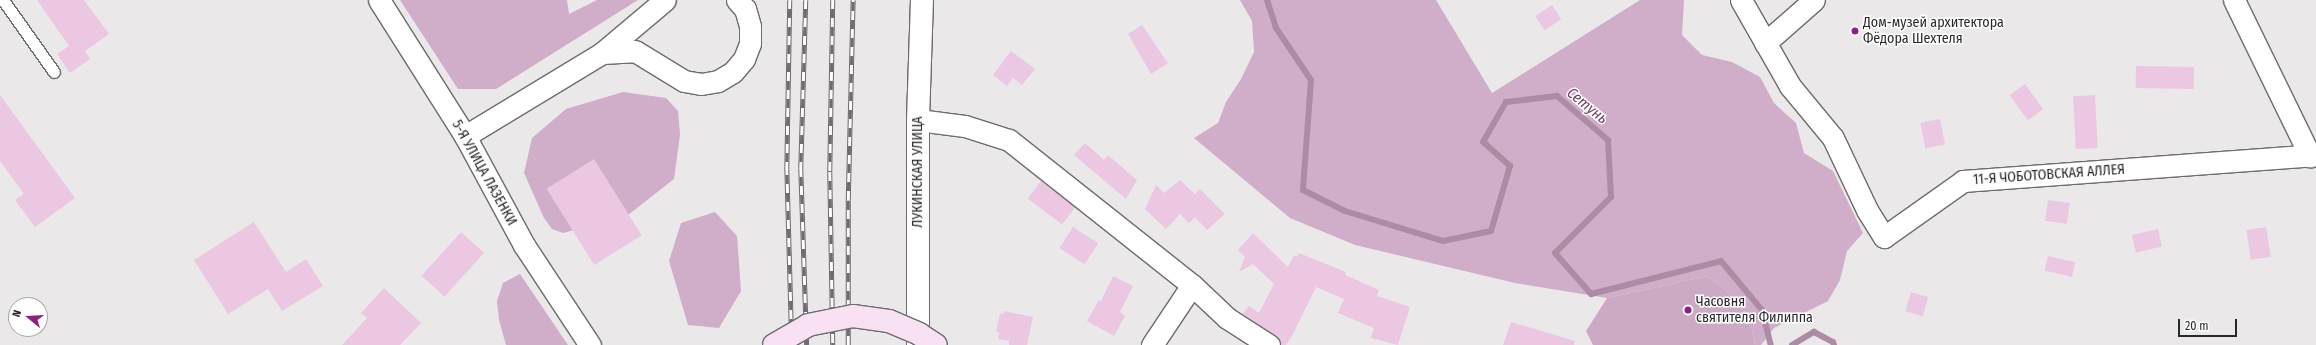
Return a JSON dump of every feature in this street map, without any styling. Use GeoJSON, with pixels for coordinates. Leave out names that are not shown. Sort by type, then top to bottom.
{"type":"FeatureCollection","features":[{"type":"Feature","properties":{"kind":"main road"},"geometry":{"type":"LineString","coordinates":[[774,345],[808,325],[853,316],[889,321],[919,334],[936,345]]}},
{"type":"Feature","properties":{"kind":"street","name":"5-Я УЛИЦА ЛАЗЕНКИ"},"geometry":{"type":"LineString","coordinates":[[379,0],[465,136],[524,245],[590,345]]}},
{"type":"Feature","properties":{"kind":"street"},"geometry":{"type":"LineString","coordinates":[[465,136],[602,53],[665,0]]}},
{"type":"Feature","properties":{"kind":"street"},"geometry":{"type":"LineString","coordinates":[[602,53],[636,51],[653,59],[684,81],[701,84],[718,81],[737,68],[744,59],[750,43],[750,26],[745,10],[737,0]]}},
{"type":"Feature","properties":{"kind":"street","name":"ЛУКИНСКАЯ УЛИЦА"},"geometry":{"type":"LineString","coordinates":[[918,345],[918,120],[922,0]]}},
{"type":"Feature","properties":{"kind":"street","name":"11-Я ЧОБОТОВСКАЯ АЛЛЕЯ"},"geometry":{"type":"LineString","coordinates":[[1741,0],[1790,86],[1833,138],[1867,210],[1884,237],[1963,181],[2313,156]]}},
{"type":"Feature","properties":{"kind":"street"},"geometry":{"type":"LineString","coordinates":[[1765,43],[1814,0]]}},
{"type":"Feature","properties":{"kind":"street"},"geometry":{"type":"LineString","coordinates":[[2234,0],[2313,156]]}},
{"type":"Feature","properties":{"kind":"street"},"geometry":{"type":"LineString","coordinates":[[918,120],[965,126],[1010,140],[1192,285],[1227,318],[1269,345]]}},
{"type":"Feature","properties":{"kind":"street"},"geometry":{"type":"LineString","coordinates":[[1152,345],[1192,285]]}},
{"type":"Feature","properties":{"kind":"lane"},"geometry":{"type":"LineString","coordinates":[[3,0],[54,72]]}},
{"type":"Feature","properties":{"kind":"shaded area"},"geometry":{"type":"Polygon","coordinates":[[[400,0],[567,0],[569,14],[597,0],[638,0],[496,89],[458,89],[400,0]]]}},
{"type":"Feature","properties":{"kind":"shaded area"},"geometry":{"type":"Polygon","coordinates":[[[1240,0],[1436,0],[1492,93],[1640,0],[1684,0],[1682,35],[1702,55],[1732,62],[1760,77],[1774,103],[1796,123],[1804,153],[1833,171],[1863,233],[1847,251],[1840,280],[1828,301],[1774,328],[1761,345],[1755,345],[1750,318],[1728,292],[1708,276],[1607,298],[1515,283],[1355,245],[1290,218],[1194,138],[1218,123],[1226,102],[1241,79],[1254,52],[1252,21],[1240,0]]]}},
{"type":"Feature","properties":{"kind":"shaded area"},"geometry":{"type":"Polygon","coordinates":[[[623,92],[666,98],[678,111],[680,135],[674,179],[628,215],[563,233],[552,229],[544,218],[524,173],[532,138],[566,109],[623,92]]]}},
{"type":"Feature","properties":{"kind":"shaded area"},"geometry":{"type":"Polygon","coordinates":[[[715,212],[737,236],[741,291],[719,328],[688,325],[669,261],[681,223],[715,212]]]}},
{"type":"Feature","properties":{"kind":"shaded area"},"geometry":{"type":"Polygon","coordinates":[[[520,274],[568,345],[506,345],[499,320],[497,301],[503,283],[520,274]]]}},
{"type":"Feature","properties":{"kind":"shaded area"},"geometry":{"type":"Polygon","coordinates":[[[1708,276],[1728,292],[1750,318],[1755,345],[1593,345],[1586,331],[1607,298],[1708,276]]]}},
{"type":"Feature","properties":{"kind":"building"},"geometry":{"type":"Polygon","coordinates":[[[37,0],[84,0],[109,34],[85,51],[90,59],[70,73],[57,54],[69,46],[37,0]]]}},
{"type":"Feature","properties":{"kind":"building"},"geometry":{"type":"Polygon","coordinates":[[[1552,5],[1561,19],[1544,30],[1535,16],[1552,5]]]}},
{"type":"Feature","properties":{"kind":"building"},"geometry":{"type":"Polygon","coordinates":[[[1142,25],[1168,63],[1151,74],[1128,34],[1142,25]]]}},
{"type":"Feature","properties":{"kind":"building"},"geometry":{"type":"Polygon","coordinates":[[[1011,51],[1035,69],[1022,85],[1013,78],[1007,86],[993,75],[1011,51]]]}},
{"type":"Feature","properties":{"kind":"building"},"geometry":{"type":"Polygon","coordinates":[[[2136,66],[2194,67],[2194,89],[2136,88],[2136,66]]]}},
{"type":"Feature","properties":{"kind":"building"},"geometry":{"type":"Polygon","coordinates":[[[2025,84],[2043,109],[2028,120],[2010,95],[2025,84]]]}},
{"type":"Feature","properties":{"kind":"building"},"geometry":{"type":"Polygon","coordinates":[[[0,95],[75,198],[35,227],[15,200],[24,194],[0,161],[0,95]]]}},
{"type":"Feature","properties":{"kind":"building"},"geometry":{"type":"Polygon","coordinates":[[[2095,95],[2098,148],[2076,149],[2073,96],[2095,95]]]}},
{"type":"Feature","properties":{"kind":"building"},"geometry":{"type":"Polygon","coordinates":[[[1940,119],[1945,145],[1925,148],[1920,123],[1940,119]]]}},
{"type":"Feature","properties":{"kind":"building"},"geometry":{"type":"Polygon","coordinates":[[[1085,143],[1104,160],[1108,155],[1137,180],[1126,199],[1074,155],[1085,143]]]}},
{"type":"Feature","properties":{"kind":"building"},"geometry":{"type":"Polygon","coordinates":[[[594,159],[642,235],[594,265],[547,189],[594,159]]]}},
{"type":"Feature","properties":{"kind":"building"},"geometry":{"type":"Polygon","coordinates":[[[1180,180],[1195,194],[1200,189],[1225,214],[1207,230],[1195,217],[1189,223],[1180,214],[1166,229],[1145,209],[1156,185],[1164,193],[1180,180]]]}},
{"type":"Feature","properties":{"kind":"building"},"geometry":{"type":"Polygon","coordinates":[[[1041,181],[1075,207],[1062,224],[1028,199],[1041,181]]]}},
{"type":"Feature","properties":{"kind":"building"},"geometry":{"type":"Polygon","coordinates":[[[2048,200],[2070,203],[2067,224],[2045,221],[2048,200]]]}},
{"type":"Feature","properties":{"kind":"building"},"geometry":{"type":"Polygon","coordinates":[[[254,222],[286,272],[306,259],[323,286],[282,311],[268,289],[228,314],[194,260],[254,222]]]}},
{"type":"Feature","properties":{"kind":"building"},"geometry":{"type":"Polygon","coordinates":[[[1073,227],[1098,243],[1085,264],[1059,248],[1073,227]]]}},
{"type":"Feature","properties":{"kind":"building"},"geometry":{"type":"Polygon","coordinates":[[[2266,227],[2271,257],[2251,260],[2246,230],[2266,227]]]}},
{"type":"Feature","properties":{"kind":"building"},"geometry":{"type":"Polygon","coordinates":[[[2158,229],[2162,247],[2136,253],[2132,235],[2158,229]]]}},
{"type":"Feature","properties":{"kind":"building"},"geometry":{"type":"Polygon","coordinates":[[[461,232],[484,253],[445,297],[422,276],[461,232]]]}},
{"type":"Feature","properties":{"kind":"building"},"geometry":{"type":"Polygon","coordinates":[[[1253,233],[1288,267],[1294,255],[1297,257],[1299,253],[1346,272],[1345,275],[1379,290],[1377,296],[1410,307],[1398,345],[1371,338],[1374,328],[1338,313],[1344,299],[1316,287],[1292,336],[1286,345],[1281,345],[1275,335],[1243,314],[1249,306],[1259,313],[1274,284],[1253,264],[1239,272],[1245,257],[1238,250],[1253,233]]]}},
{"type":"Feature","properties":{"kind":"building"},"geometry":{"type":"Polygon","coordinates":[[[2048,256],[2075,262],[2072,277],[2045,271],[2048,256]]]}},
{"type":"Feature","properties":{"kind":"building"},"geometry":{"type":"Polygon","coordinates":[[[1113,276],[1133,286],[1120,312],[1125,316],[1114,336],[1087,321],[1099,300],[1101,301],[1113,276]]]}},
{"type":"Feature","properties":{"kind":"building"},"geometry":{"type":"Polygon","coordinates":[[[384,288],[421,323],[400,345],[342,345],[367,318],[361,313],[384,288]]]}},
{"type":"Feature","properties":{"kind":"building"},"geometry":{"type":"Polygon","coordinates":[[[1911,292],[1928,297],[1923,316],[1905,311],[1911,292]]]}},
{"type":"Feature","properties":{"kind":"building"},"geometry":{"type":"Polygon","coordinates":[[[1004,311],[1033,317],[1027,345],[1009,345],[1009,341],[998,339],[999,332],[996,331],[1000,313],[1003,314],[1004,311]]]}},
{"type":"Feature","properties":{"kind":"building"},"geometry":{"type":"Polygon","coordinates":[[[1511,322],[1575,341],[1574,345],[1503,345],[1511,322]]]}},
{"type":"Feature","properties":{"kind":"waterway","name":"Сетунь"},"geometry":{"type":"LineString","coordinates":[[1267,0],[1276,28],[1311,80],[1303,190],[1345,211],[1443,241],[1491,231],[1510,166],[1483,142],[1506,102],[1557,96],[1608,140],[1611,197],[1555,253],[1591,294],[1721,261],[1762,310],[1771,345]]}},
{"type":"Feature","properties":{"kind":"waterway"},"geometry":{"type":"LineString","coordinates":[[1792,345],[1814,332],[1833,342],[1834,345]]}},
{"type":"Feature","properties":{"kind":"railway"},"geometry":{"type":"LineString","coordinates":[[790,0],[787,166],[792,345]]}},
{"type":"Feature","properties":{"kind":"railway"},"geometry":{"type":"LineString","coordinates":[[806,0],[801,168],[807,345]]}},
{"type":"Feature","properties":{"kind":"railway"},"geometry":{"type":"LineString","coordinates":[[833,0],[830,172],[833,345]]}},
{"type":"Feature","properties":{"kind":"railway"},"geometry":{"type":"LineString","coordinates":[[848,345],[848,200],[853,0]]}},
{"type":"Feature","properties":{"kind":"place","name":"Дом-музей архитектора Фёдора Шехтеля"},"geometry":{"type":"Point","coordinates":[1855,31]}},
{"type":"Feature","properties":{"kind":"place","name":"Часовня святителя Филиппа"},"geometry":{"type":"Point","coordinates":[1688,310]}}]}
